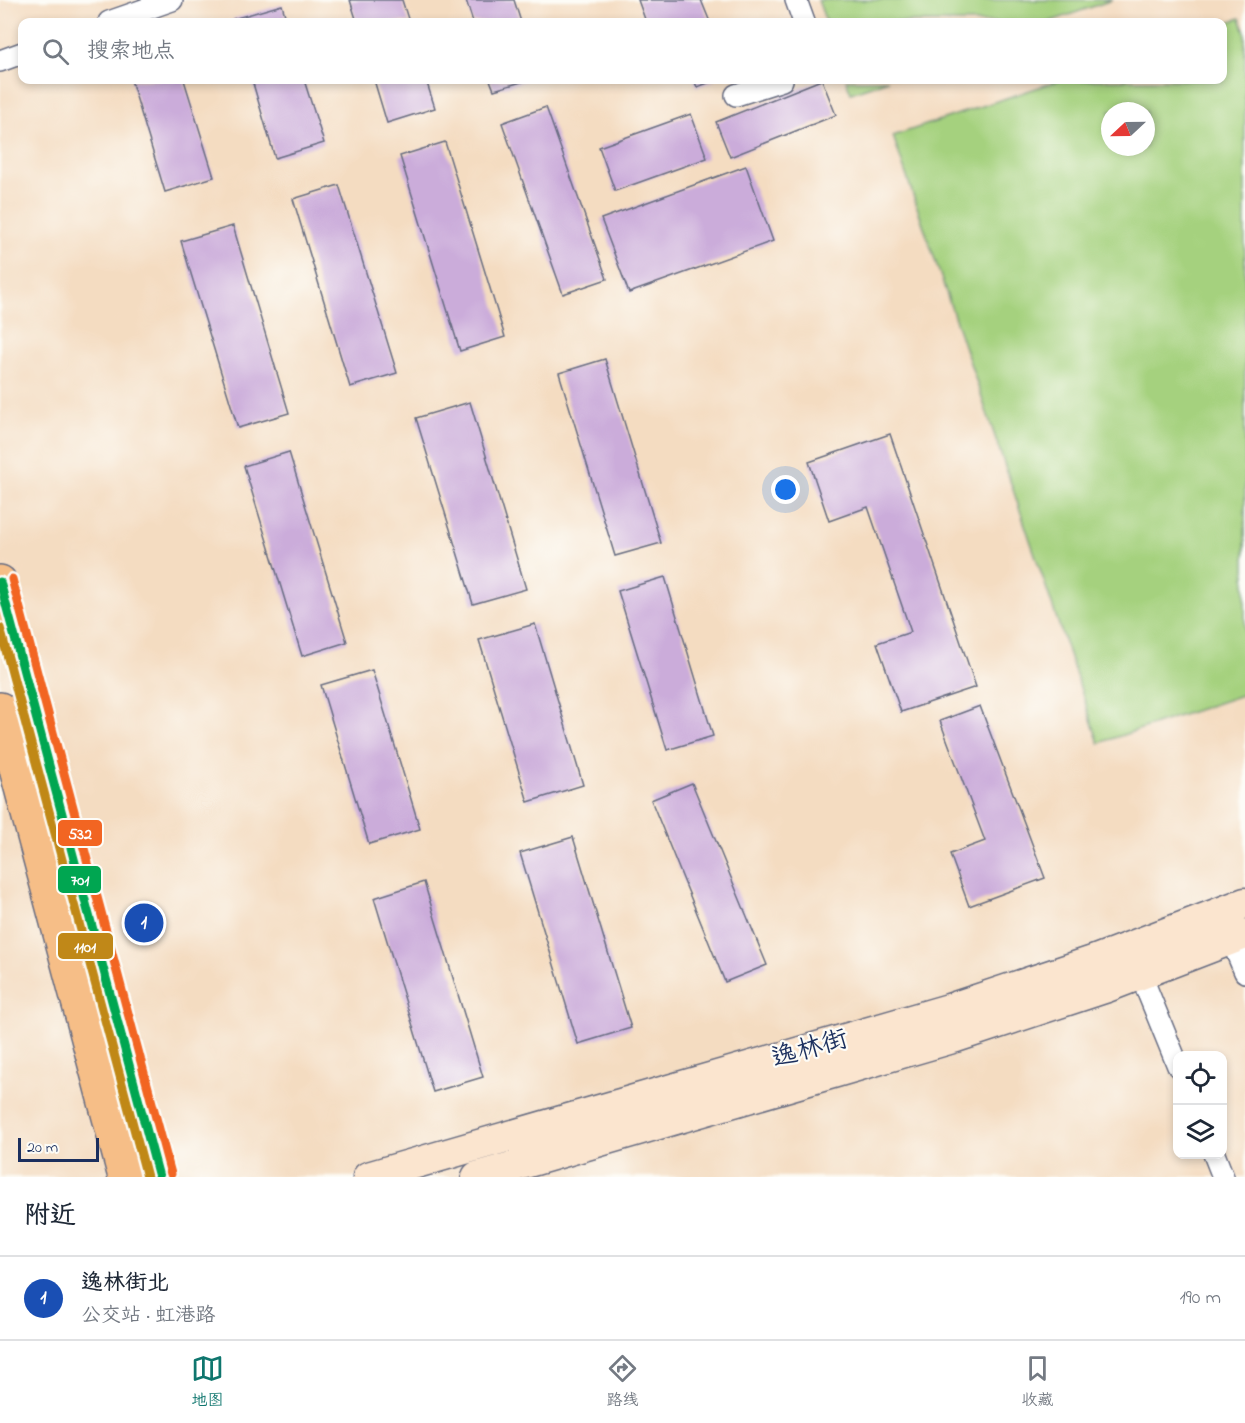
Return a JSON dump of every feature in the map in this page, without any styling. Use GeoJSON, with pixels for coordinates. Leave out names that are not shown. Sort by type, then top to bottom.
{"type":"FeatureCollection","features":[{"type":"Feature","properties":{"kind":"highway"},"geometry":{"type":"LineString","coordinates":[[0,582],[159,1177]]}},
{"type":"Feature","properties":{"kind":"highway"},"geometry":{"type":"LineString","coordinates":[[0,709],[125,1177]]}},
{"type":"Feature","properties":{"kind":"street"},"geometry":{"type":"LineString","coordinates":[[120,18],[172,0]]}},
{"type":"Feature","properties":{"kind":"street"},"geometry":{"type":"LineString","coordinates":[[796,0],[803,18]]}},
{"type":"Feature","properties":{"kind":"street"},"geometry":{"type":"LineString","coordinates":[[0,61],[18,54]]}},
{"type":"Feature","properties":{"kind":"street"},"geometry":{"type":"LineString","coordinates":[[736,95],[770,84]]}},
{"type":"Feature","properties":{"kind":"street","name":"逸林街"},"geometry":{"type":"LineString","coordinates":[[368,1177],[949,1009],[1093,961],[1245,903]]}},
{"type":"Feature","properties":{"kind":"street"},"geometry":{"type":"LineString","coordinates":[[1238,937],[1245,972]]}},
{"type":"Feature","properties":{"kind":"street","name":"逸林街"},"geometry":{"type":"LineString","coordinates":[[477,1177],[956,1037],[1107,987],[1238,937]]}},
{"type":"Feature","properties":{"kind":"street"},"geometry":{"type":"LineString","coordinates":[[1129,947],[1173,1054]]}},
{"type":"Feature","properties":{"kind":"street"},"geometry":{"type":"LineString","coordinates":[[1216,1159],[1223,1177]]}},
{"type":"Feature","properties":{"kind":"green space"},"geometry":{"type":"Polygon","coordinates":[[[818,0],[1112,0],[1060,18],[825,18],[818,0]]]}},
{"type":"Feature","properties":{"kind":"green space"},"geometry":{"type":"Polygon","coordinates":[[[1240,18],[1245,32],[1245,694],[1099,743],[893,136],[1048,84],[1227,84],[1227,23],[1240,18]]]}},
{"type":"Feature","properties":{"kind":"green space"},"geometry":{"type":"Polygon","coordinates":[[[848,84],[877,84],[851,93],[848,84]]]}},
{"type":"Feature","properties":{"kind":"building"},"geometry":{"type":"Polygon","coordinates":[[[350,0],[402,0],[408,18],[356,18],[350,0]]]}},
{"type":"Feature","properties":{"kind":"building"},"geometry":{"type":"Polygon","coordinates":[[[466,0],[514,0],[520,18],[472,18],[466,0]]]}},
{"type":"Feature","properties":{"kind":"building"},"geometry":{"type":"Polygon","coordinates":[[[638,0],[701,0],[708,18],[645,18],[638,0]]]}},
{"type":"Feature","properties":{"kind":"building"},"geometry":{"type":"Polygon","coordinates":[[[282,5],[286,18],[236,18],[282,5]]]}},
{"type":"Feature","properties":{"kind":"building"},"geometry":{"type":"Polygon","coordinates":[[[132,84],[185,84],[214,177],[165,192],[132,84]]]}},
{"type":"Feature","properties":{"kind":"building"},"geometry":{"type":"Polygon","coordinates":[[[253,84],[305,84],[324,143],[275,158],[253,84]]]}},
{"type":"Feature","properties":{"kind":"building"},"geometry":{"type":"Polygon","coordinates":[[[375,84],[427,84],[435,108],[387,123],[375,84]]]}},
{"type":"Feature","properties":{"kind":"building"},"geometry":{"type":"Polygon","coordinates":[[[492,84],[514,84],[494,90],[492,84]]]}},
{"type":"Feature","properties":{"kind":"building"},"geometry":{"type":"Polygon","coordinates":[[[812,84],[824,84],[836,115],[730,157],[716,122],[812,84]]]}},
{"type":"Feature","properties":{"kind":"building"},"geometry":{"type":"Polygon","coordinates":[[[546,107],[607,279],[563,294],[502,123],[546,107]]]}},
{"type":"Feature","properties":{"kind":"building"},"geometry":{"type":"Polygon","coordinates":[[[691,114],[707,158],[615,191],[599,147],[691,114]]]}},
{"type":"Feature","properties":{"kind":"building"},"geometry":{"type":"Polygon","coordinates":[[[445,142],[505,337],[460,351],[400,156],[445,142]]]}},
{"type":"Feature","properties":{"kind":"building"},"geometry":{"type":"Polygon","coordinates":[[[746,166],[773,241],[629,293],[601,219],[746,166]]]}},
{"type":"Feature","properties":{"kind":"building"},"geometry":{"type":"Polygon","coordinates":[[[339,185],[397,373],[350,387],[293,199],[339,185]]]}},
{"type":"Feature","properties":{"kind":"building"},"geometry":{"type":"Polygon","coordinates":[[[233,226],[289,413],[238,428],[181,241],[233,226]]]}},
{"type":"Feature","properties":{"kind":"building"},"geometry":{"type":"Polygon","coordinates":[[[605,359],[661,543],[615,556],[559,373],[605,359]]]}},
{"type":"Feature","properties":{"kind":"building"},"geometry":{"type":"Polygon","coordinates":[[[470,402],[526,589],[473,604],[416,418],[470,402]]]}},
{"type":"Feature","properties":{"kind":"building"},"geometry":{"type":"Polygon","coordinates":[[[890,434],[976,687],[901,712],[877,643],[911,632],[868,507],[829,521],[809,462],[890,434]]]}},
{"type":"Feature","properties":{"kind":"building"},"geometry":{"type":"Polygon","coordinates":[[[289,452],[347,642],[302,656],[244,466],[289,452]]]}},
{"type":"Feature","properties":{"kind":"building"},"geometry":{"type":"Polygon","coordinates":[[[665,577],[713,736],[667,750],[618,591],[665,577]]]}},
{"type":"Feature","properties":{"kind":"building"},"geometry":{"type":"Polygon","coordinates":[[[535,624],[583,785],[528,802],[479,640],[535,624]]]}},
{"type":"Feature","properties":{"kind":"building"},"geometry":{"type":"Polygon","coordinates":[[[372,670],[420,829],[369,844],[321,685],[372,670]]]}},
{"type":"Feature","properties":{"kind":"building"},"geometry":{"type":"Polygon","coordinates":[[[980,706],[1045,878],[969,906],[950,854],[985,841],[940,721],[980,706]]]}},
{"type":"Feature","properties":{"kind":"building"},"geometry":{"type":"Polygon","coordinates":[[[692,783],[767,965],[725,982],[651,800],[692,783]]]}},
{"type":"Feature","properties":{"kind":"building"},"geometry":{"type":"Polygon","coordinates":[[[573,837],[631,1028],[578,1044],[520,853],[573,837]]]}},
{"type":"Feature","properties":{"kind":"building"},"geometry":{"type":"Polygon","coordinates":[[[424,882],[483,1077],[433,1092],[374,898],[424,882]]]}},
{"type":"Feature","properties":{"kind":"transit line","name":"532"},"geometry":{"type":"LineString","coordinates":[[12,579],[171,1174]]}},
{"type":"Feature","properties":{"kind":"transit line","name":"701"},"geometry":{"type":"LineString","coordinates":[[0,582],[159,1177]]}},
{"type":"Feature","properties":{"kind":"transit line","name":"1101"},"geometry":{"type":"LineString","coordinates":[[0,628],[147,1177]]}},
{"type":"Feature","properties":{"kind":"place","name":"逸林街北"},"geometry":{"type":"Point","coordinates":[144,923]}}]}
